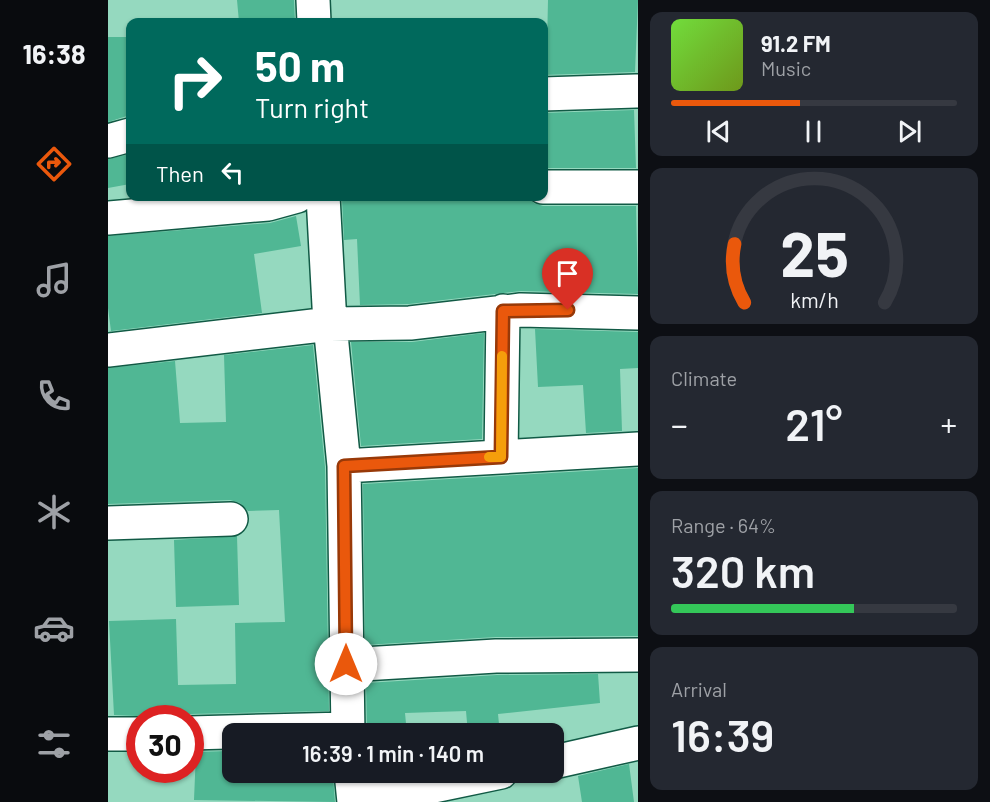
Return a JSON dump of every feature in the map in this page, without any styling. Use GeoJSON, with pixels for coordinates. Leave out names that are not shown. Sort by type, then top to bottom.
{"type":"FeatureCollection","features":[{"type":"Feature","properties":{"kind":"street"},"geometry":{"type":"LineString","coordinates":[[314,0],[315,18]]}},
{"type":"Feature","properties":{"kind":"street"},"geometry":{"type":"LineString","coordinates":[[548,94],[636,91]]}},
{"type":"Feature","properties":{"kind":"street"},"geometry":{"type":"LineString","coordinates":[[108,141],[126,136]]}},
{"type":"Feature","properties":{"kind":"street"},"geometry":{"type":"LineString","coordinates":[[548,187],[638,187]]}},
{"type":"Feature","properties":{"kind":"street"},"geometry":{"type":"LineString","coordinates":[[108,219],[268,204],[279,201]]}},
{"type":"Feature","properties":{"kind":"street"},"geometry":{"type":"LineString","coordinates":[[323,201],[330,324],[344,466],[348,723]]}},
{"type":"Feature","properties":{"kind":"street"},"geometry":{"type":"LineString","coordinates":[[501,457],[503,311]]}},
{"type":"Feature","properties":{"kind":"street"},"geometry":{"type":"LineString","coordinates":[[108,350],[330,324],[410,323],[503,311],[638,313]]}},
{"type":"Feature","properties":{"kind":"street"},"geometry":{"type":"LineString","coordinates":[[344,466],[638,449]]}},
{"type":"Feature","properties":{"kind":"street"},"geometry":{"type":"LineString","coordinates":[[108,523],[231,519]]}},
{"type":"Feature","properties":{"kind":"street"},"geometry":{"type":"LineString","coordinates":[[346,664],[496,656],[638,655]]}},
{"type":"Feature","properties":{"kind":"street"},"geometry":{"type":"LineString","coordinates":[[204,733],[222,733]]}},
{"type":"Feature","properties":{"kind":"street"},"geometry":{"type":"LineString","coordinates":[[108,734],[126,734]]}},
{"type":"Feature","properties":{"kind":"street"},"geometry":{"type":"LineString","coordinates":[[564,760],[638,743]]}},
{"type":"Feature","properties":{"kind":"street"},"geometry":{"type":"LineString","coordinates":[[353,783],[356,802],[448,783]]}},
{"type":"Feature","properties":{"kind":"building"},"geometry":{"type":"Polygon","coordinates":[[[237,0],[294,0],[295,18],[239,18],[237,0]]]}},
{"type":"Feature","properties":{"kind":"building"},"geometry":{"type":"Polygon","coordinates":[[[548,0],[638,0],[635,72],[548,75],[548,0]]]}},
{"type":"Feature","properties":{"kind":"building"},"geometry":{"type":"Polygon","coordinates":[[[108,37],[126,37],[126,116],[108,122],[108,37]]]}},
{"type":"Feature","properties":{"kind":"building"},"geometry":{"type":"Polygon","coordinates":[[[634,110],[636,168],[548,168],[548,113],[634,110]]]}},
{"type":"Feature","properties":{"kind":"building"},"geometry":{"type":"Polygon","coordinates":[[[126,155],[126,185],[108,188],[108,159],[126,155]]]}},
{"type":"Feature","properties":{"kind":"building"},"geometry":{"type":"Polygon","coordinates":[[[342,201],[532,201],[543,206],[636,206],[638,294],[521,291],[409,304],[360,305],[357,239],[344,240],[342,201]]]}},
{"type":"Feature","properties":{"kind":"building"},"geometry":{"type":"Polygon","coordinates":[[[296,216],[301,246],[254,254],[262,313],[111,331],[108,308],[108,236],[270,223],[296,216]]]}},
{"type":"Feature","properties":{"kind":"building"},"geometry":{"type":"Polygon","coordinates":[[[535,329],[638,332],[638,368],[620,369],[622,431],[586,433],[583,385],[538,387],[535,329]]]}},
{"type":"Feature","properties":{"kind":"building"},"geometry":{"type":"Polygon","coordinates":[[[484,333],[482,439],[361,446],[351,342],[412,342],[484,333]]]}},
{"type":"Feature","properties":{"kind":"building"},"geometry":{"type":"Polygon","coordinates":[[[313,345],[325,467],[329,711],[204,714],[204,705],[126,705],[126,716],[114,715],[109,621],[176,619],[178,685],[236,684],[235,623],[285,622],[279,510],[248,511],[240,503],[230,500],[108,504],[108,368],[175,361],[180,423],[226,422],[224,355],[313,345]]]}},
{"type":"Feature","properties":{"kind":"building"},"geometry":{"type":"Polygon","coordinates":[[[638,468],[638,636],[496,637],[365,645],[363,484],[638,468]]]}},
{"type":"Feature","properties":{"kind":"building"},"geometry":{"type":"Polygon","coordinates":[[[237,536],[239,605],[176,607],[174,540],[237,536]]]}},
{"type":"Feature","properties":{"kind":"building"},"geometry":{"type":"Polygon","coordinates":[[[598,674],[600,703],[498,714],[499,723],[467,723],[466,711],[405,713],[406,723],[367,723],[366,683],[497,675],[598,674]]]}},
{"type":"Feature","properties":{"kind":"building"},"geometry":{"type":"Polygon","coordinates":[[[222,751],[222,783],[334,783],[335,802],[194,800],[195,783],[204,783],[204,752],[222,751]]]}},
{"type":"Feature","properties":{"kind":"building"},"geometry":{"type":"Polygon","coordinates":[[[629,764],[634,802],[582,802],[578,776],[629,764]]]}},
{"type":"Feature","properties":{"kind":"slow traffic"},"geometry":{"type":"LineString","coordinates":[[489,457],[501,457],[502,356]]}},
{"type":"Feature","properties":{"kind":"route"},"geometry":{"type":"LineString","coordinates":[[346,664],[344,466],[501,457],[503,311],[568,310]]}}]}
